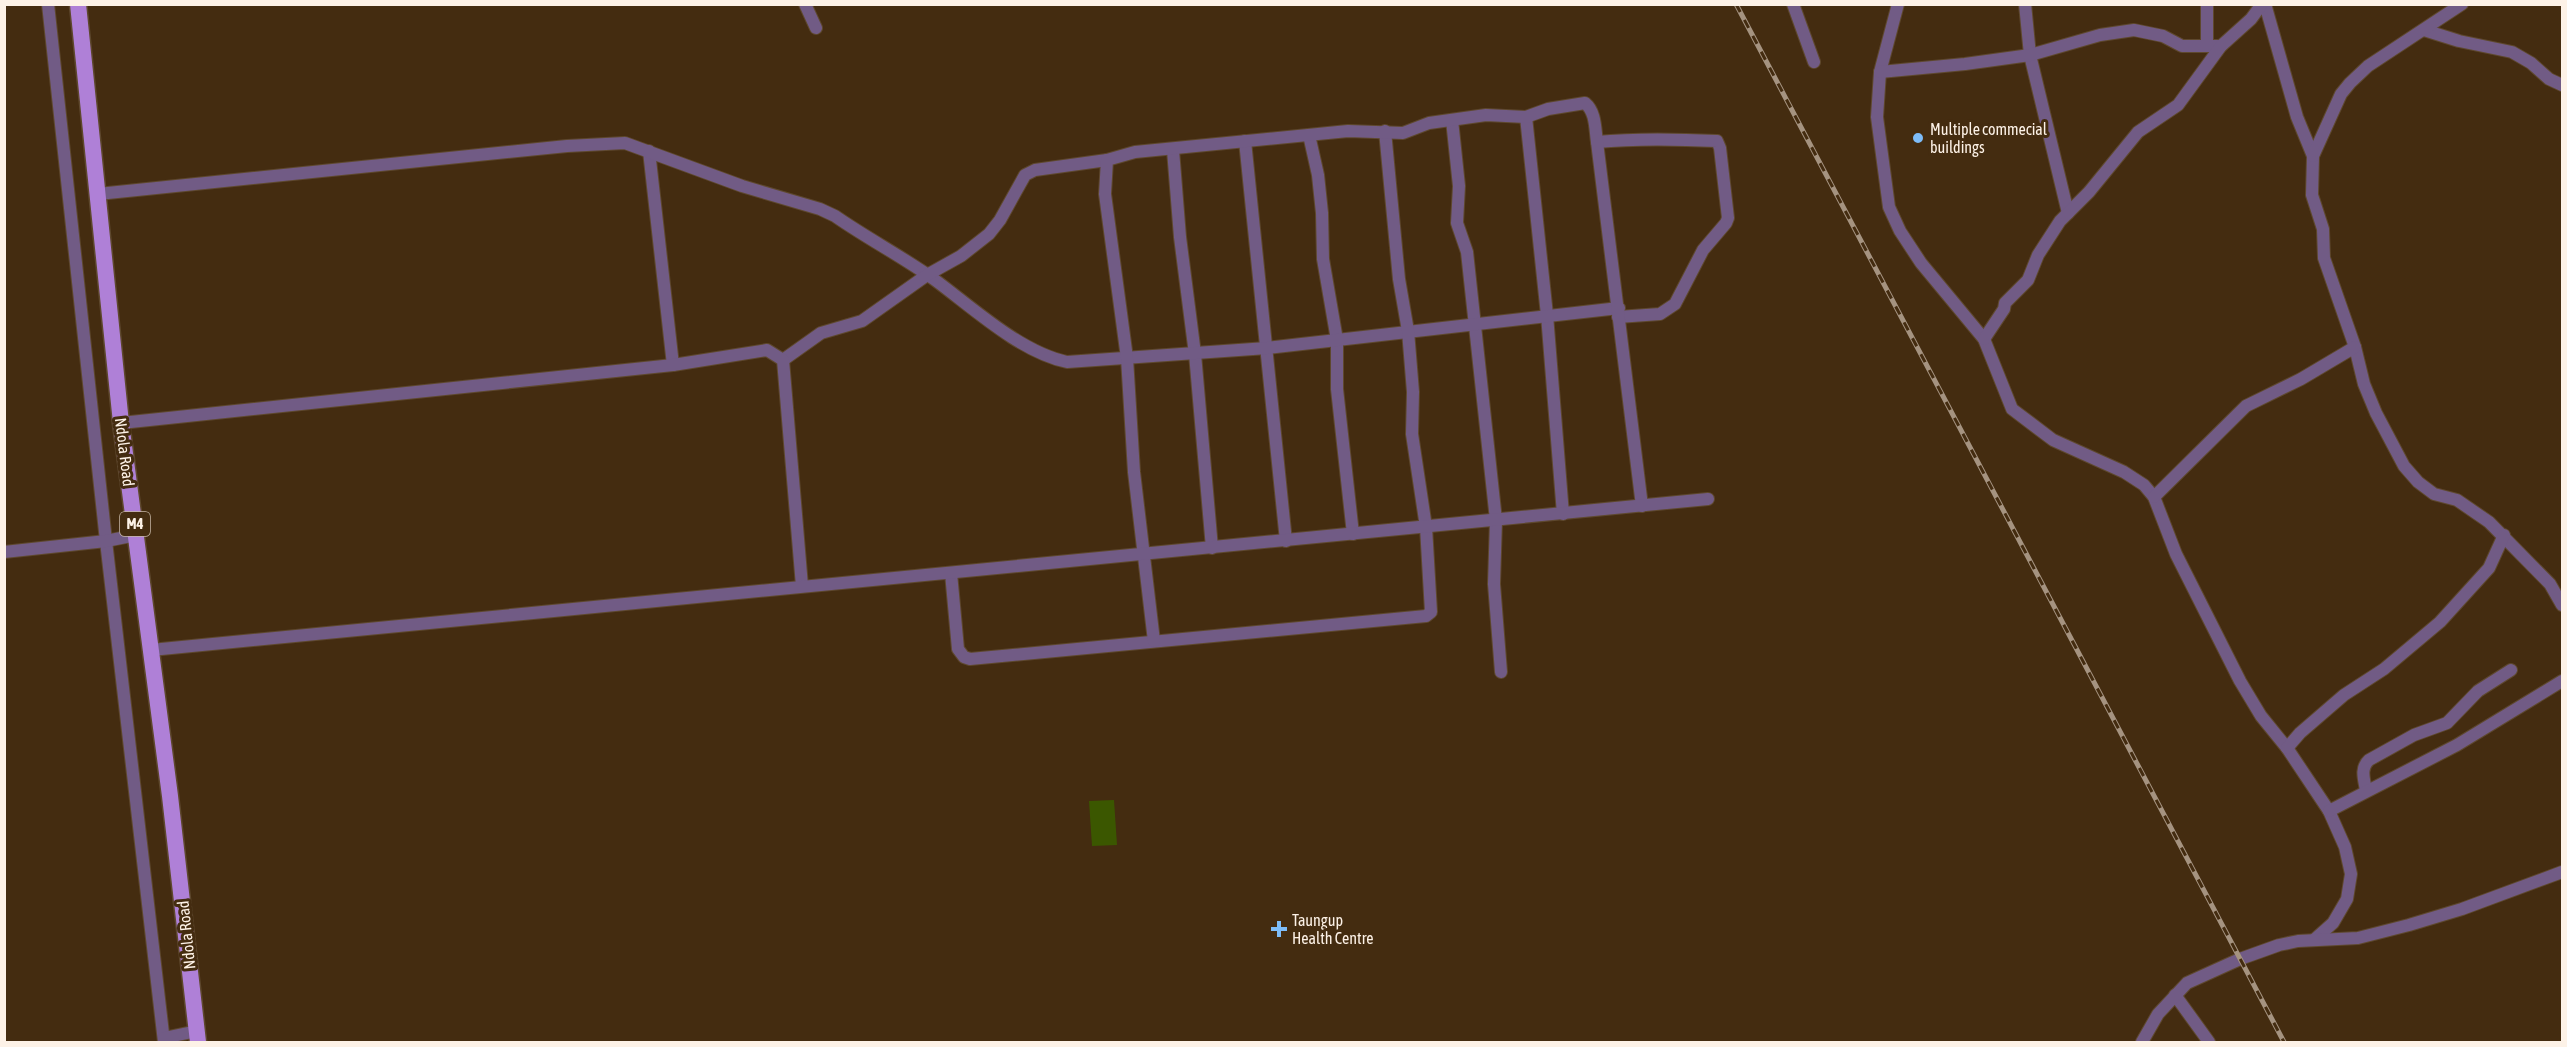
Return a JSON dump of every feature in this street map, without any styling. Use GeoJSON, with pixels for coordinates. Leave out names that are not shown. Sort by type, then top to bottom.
{"type":"FeatureCollection","features":[{"type":"Feature","properties":{"kind":"main road","name":"Ndola Road"},"geometry":{"type":"LineString","coordinates":[[78,4],[121,423],[198,1037]]}},
{"type":"Feature","properties":{"kind":"street"},"geometry":{"type":"LineString","coordinates":[[48,4],[106,541],[164,1040],[198,1037]]}},
{"type":"Feature","properties":{"kind":"street"},"geometry":{"type":"LineString","coordinates":[[805,4],[816,27]]}},
{"type":"Feature","properties":{"kind":"street"},"geometry":{"type":"LineString","coordinates":[[1793,4],[1814,63]]}},
{"type":"Feature","properties":{"kind":"street"},"geometry":{"type":"LineString","coordinates":[[1898,4],[1880,72],[1877,117],[1889,207],[1900,231],[1921,263],[1984,339],[2012,409],[2053,440],[2124,472],[2144,485],[2154,497],[2176,554],[2240,681],[2261,716],[2287,748],[2329,811],[2345,847],[2351,874],[2347,899],[2333,923],[2315,939]]}},
{"type":"Feature","properties":{"kind":"street"},"geometry":{"type":"LineString","coordinates":[[2025,4],[2030,55],[2068,213]]}},
{"type":"Feature","properties":{"kind":"street"},"geometry":{"type":"LineString","coordinates":[[2207,4],[2207,46]]}},
{"type":"Feature","properties":{"kind":"street"},"geometry":{"type":"LineString","coordinates":[[1984,339],[2004,309],[2005,303],[2028,280],[2037,255],[2068,213],[2089,192],[2138,132],[2178,105],[2221,46],[2264,4]]}},
{"type":"Feature","properties":{"kind":"street"},"geometry":{"type":"LineString","coordinates":[[2264,4],[2296,117],[2313,156]]}},
{"type":"Feature","properties":{"kind":"street"},"geometry":{"type":"LineString","coordinates":[[2462,4],[2368,66],[2341,94],[2313,156],[2312,195],[2323,229],[2324,258],[2355,347],[2364,384],[2376,414],[2404,466],[2418,482],[2434,494],[2457,500],[2504,536],[2550,584],[2562,605]]}},
{"type":"Feature","properties":{"kind":"street"},"geometry":{"type":"LineString","coordinates":[[1880,72],[2030,55],[2100,35],[2134,30],[2163,36],[2182,46],[2221,46]]}},
{"type":"Feature","properties":{"kind":"street"},"geometry":{"type":"LineString","coordinates":[[2424,30],[2459,41],[2512,52],[2531,63],[2549,79],[2562,85]]}},
{"type":"Feature","properties":{"kind":"street"},"geometry":{"type":"LineString","coordinates":[[783,360],[821,333],[862,321],[927,275],[961,256],[989,234],[1000,220],[1025,175],[1035,170],[1107,160],[1135,152],[1348,131],[1403,133],[1429,123],[1486,115],[1526,117],[1548,109],[1585,103],[1593,114],[1597,142],[1642,506]]}},
{"type":"Feature","properties":{"kind":"street"},"geometry":{"type":"LineString","coordinates":[[1526,117],[1547,315],[1563,514]]}},
{"type":"Feature","properties":{"kind":"street"},"geometry":{"type":"LineString","coordinates":[[1452,120],[1459,186],[1457,223],[1467,252],[1496,520],[1494,584],[1501,672]]}},
{"type":"Feature","properties":{"kind":"street"},"geometry":{"type":"LineString","coordinates":[[951,573],[958,650],[964,657],[982,658],[1426,616],[1431,612],[1426,527],[1412,434],[1413,392],[1408,331],[1399,279],[1385,131]]}},
{"type":"Feature","properties":{"kind":"street"},"geometry":{"type":"LineString","coordinates":[[1309,135],[1318,175],[1323,259],[1336,340],[1337,389],[1353,534]]}},
{"type":"Feature","properties":{"kind":"street"},"geometry":{"type":"LineString","coordinates":[[98,194],[625,142],[742,186],[820,209],[835,216],[927,275],[975,313],[1056,359],[1067,362],[1267,348],[1547,315],[1660,314],[1675,304],[1703,250],[1728,218],[1720,148],[1717,141],[1638,139],[1597,142]]}},
{"type":"Feature","properties":{"kind":"street"},"geometry":{"type":"LineString","coordinates":[[1245,141],[1286,541]]}},
{"type":"Feature","properties":{"kind":"street"},"geometry":{"type":"LineString","coordinates":[[1173,150],[1180,237],[1195,354],[1212,548]]}},
{"type":"Feature","properties":{"kind":"street"},"geometry":{"type":"LineString","coordinates":[[649,151],[673,364]]}},
{"type":"Feature","properties":{"kind":"street"},"geometry":{"type":"LineString","coordinates":[[1107,160],[1105,194],[1127,358],[1133,461],[1154,641]]}},
{"type":"Feature","properties":{"kind":"street"},"geometry":{"type":"LineString","coordinates":[[2154,497],[2246,406],[2301,379],[2355,347]]}},
{"type":"Feature","properties":{"kind":"street"},"geometry":{"type":"LineString","coordinates":[[121,423],[673,364],[767,350],[783,360]]}},
{"type":"Feature","properties":{"kind":"street"},"geometry":{"type":"LineString","coordinates":[[783,360],[802,586]]}},
{"type":"Feature","properties":{"kind":"street"},"geometry":{"type":"LineString","coordinates":[[151,650],[1708,499]]}},
{"type":"Feature","properties":{"kind":"street"},"geometry":{"type":"LineString","coordinates":[[4,552],[106,541],[136,535]]}},
{"type":"Feature","properties":{"kind":"street"},"geometry":{"type":"LineString","coordinates":[[2287,748],[2300,733],[2344,695],[2384,669],[2440,622],[2489,568],[2504,536]]}},
{"type":"Feature","properties":{"kind":"street"},"geometry":{"type":"LineString","coordinates":[[2366,790],[2364,764],[2414,735],[2447,723],[2478,691],[2511,670]]}},
{"type":"Feature","properties":{"kind":"street"},"geometry":{"type":"LineString","coordinates":[[2329,811],[2366,790],[2447,751],[2562,681]]}},
{"type":"Feature","properties":{"kind":"street"},"geometry":{"type":"LineString","coordinates":[[2142,1042],[2158,1014],[2187,983],[2240,959],[2280,945],[2315,939],[2358,938],[2409,925],[2462,909],[2562,872]]}},
{"type":"Feature","properties":{"kind":"street"},"geometry":{"type":"LineString","coordinates":[[2175,995],[2209,1042]]}},
{"type":"Feature","properties":{"kind":"green space"},"geometry":{"type":"Polygon","coordinates":[[[1114,800],[1117,845],[1092,846],[1089,801],[1114,800]]]}},
{"type":"Feature","properties":{"kind":"railway"},"geometry":{"type":"LineString","coordinates":[[1736,4],[2284,1042]]}},
{"type":"Feature","properties":{"kind":"place","name":"Multiple commecial buildings"},"geometry":{"type":"Point","coordinates":[1918,138]}},
{"type":"Feature","properties":{"kind":"place","name":"Taungup Health Centre"},"geometry":{"type":"Point","coordinates":[1279,929]}}]}
